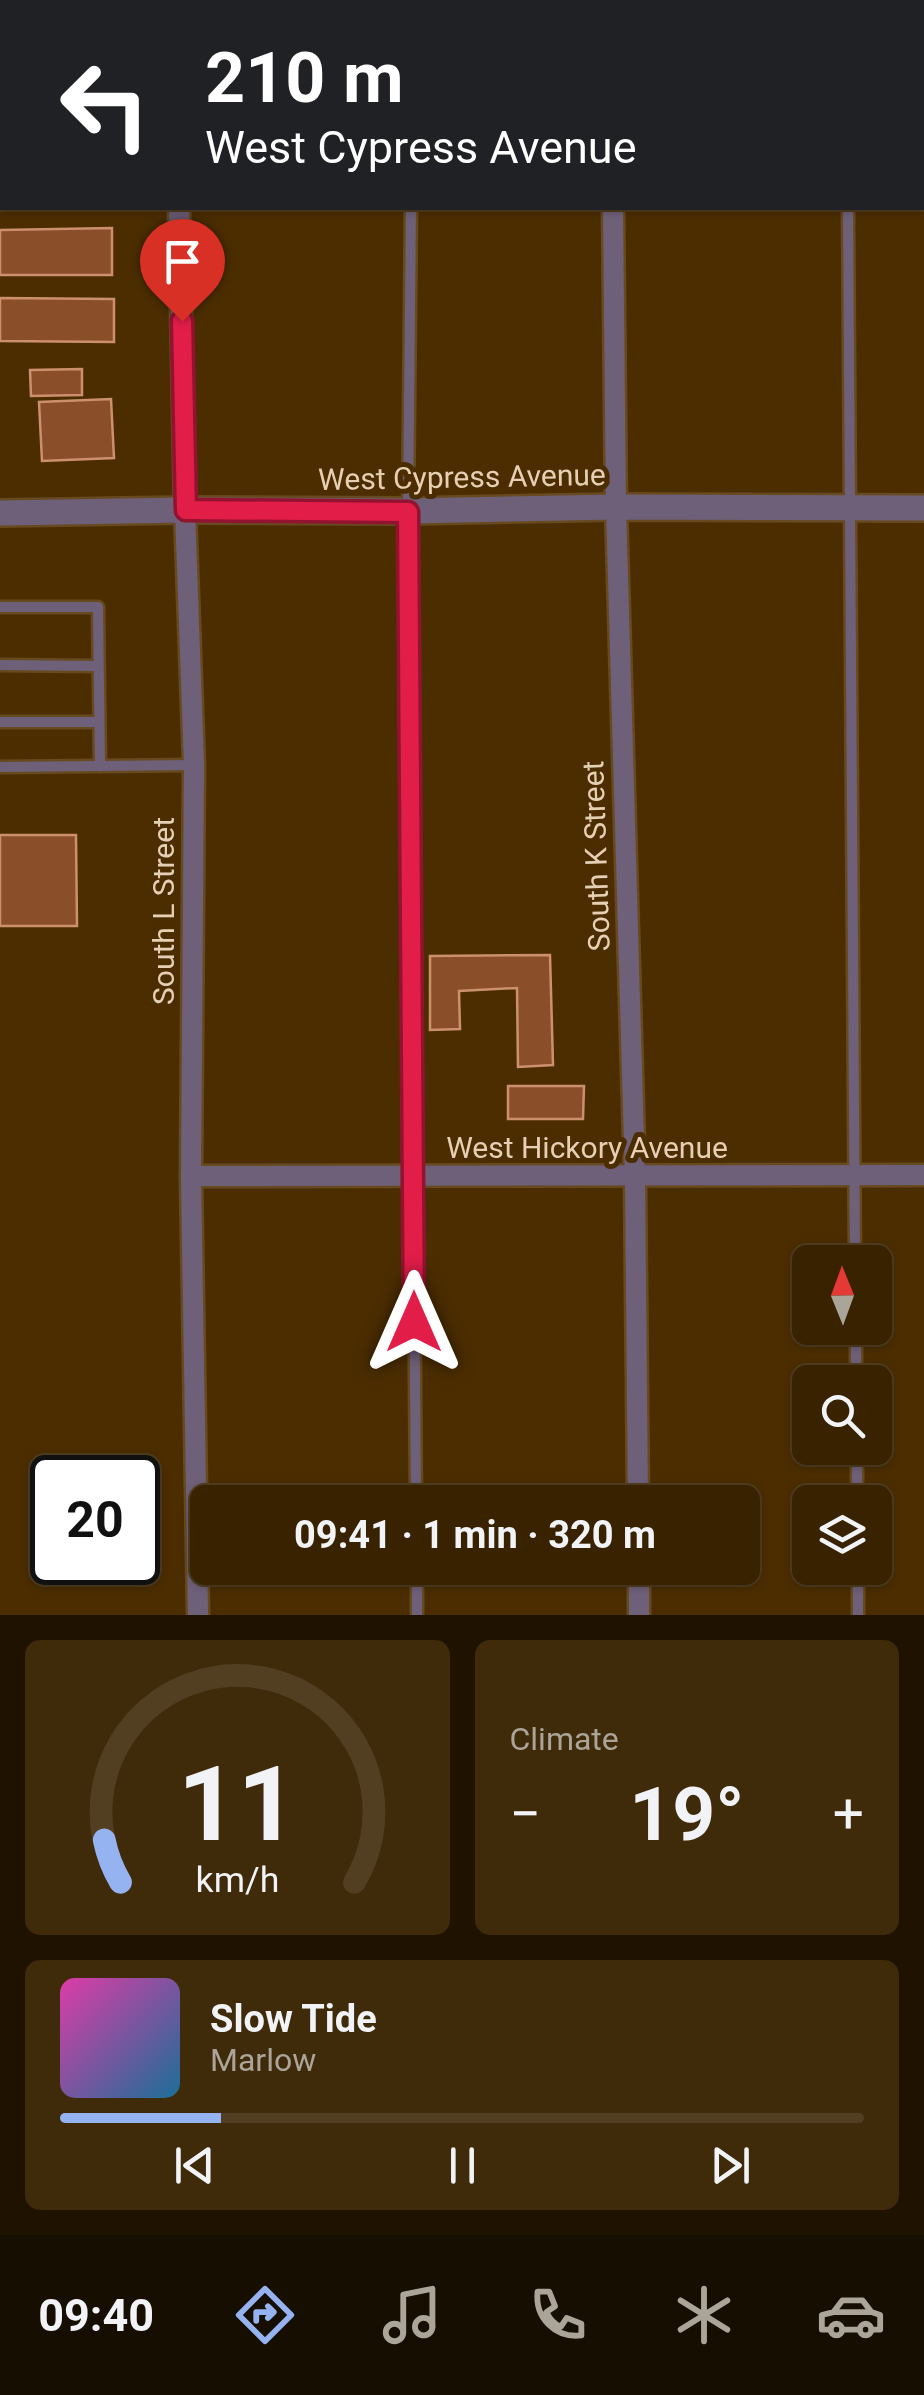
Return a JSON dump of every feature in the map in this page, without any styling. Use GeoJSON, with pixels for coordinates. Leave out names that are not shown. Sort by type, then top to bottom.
{"type":"FeatureCollection","features":[{"type":"Feature","properties":{"kind":"street","name":"South L Street"},"geometry":{"type":"LineString","coordinates":[[179,210],[194,766],[191,1176],[198,1615]]}},
{"type":"Feature","properties":{"kind":"street","name":"South K Street"},"geometry":{"type":"LineString","coordinates":[[613,210],[616,508],[635,1177],[638,1485]]}},
{"type":"Feature","properties":{"kind":"street","name":"West Cypress Avenue"},"geometry":{"type":"LineString","coordinates":[[0,514],[924,508]]}},
{"type":"Feature","properties":{"kind":"street","name":"West Hickory Avenue"},"geometry":{"type":"LineString","coordinates":[[191,1176],[924,1175]]}},
{"type":"Feature","properties":{"kind":"street"},"geometry":{"type":"LineString","coordinates":[[638,1585],[639,1615]]}},
{"type":"Feature","properties":{"kind":"lane"},"geometry":{"type":"LineString","coordinates":[[411,210],[408,512],[416,1485]]}},
{"type":"Feature","properties":{"kind":"lane"},"geometry":{"type":"LineString","coordinates":[[848,210],[855,1245]]}},
{"type":"Feature","properties":{"kind":"lane"},"geometry":{"type":"LineString","coordinates":[[0,606],[98,608],[100,766]]}},
{"type":"Feature","properties":{"kind":"lane"},"geometry":{"type":"LineString","coordinates":[[0,665],[97,666]]}},
{"type":"Feature","properties":{"kind":"lane"},"geometry":{"type":"LineString","coordinates":[[0,722],[98,722]]}},
{"type":"Feature","properties":{"kind":"lane"},"geometry":{"type":"LineString","coordinates":[[0,767],[194,766]]}},
{"type":"Feature","properties":{"kind":"lane"},"geometry":{"type":"LineString","coordinates":[[417,1585],[417,1615]]}},
{"type":"Feature","properties":{"kind":"lane"},"geometry":{"type":"LineString","coordinates":[[858,1585],[858,1615]]}},
{"type":"Feature","properties":{"kind":"building"},"geometry":{"type":"Polygon","coordinates":[[[112,228],[112,275],[0,275],[0,230],[112,228]]]}},
{"type":"Feature","properties":{"kind":"building"},"geometry":{"type":"Polygon","coordinates":[[[0,298],[114,299],[114,342],[0,341],[0,298]]]}},
{"type":"Feature","properties":{"kind":"building"},"geometry":{"type":"Polygon","coordinates":[[[82,369],[82,395],[31,396],[30,370],[82,369]]]}},
{"type":"Feature","properties":{"kind":"building"},"geometry":{"type":"Polygon","coordinates":[[[111,399],[114,458],[42,461],[39,402],[111,399]]]}},
{"type":"Feature","properties":{"kind":"building"},"geometry":{"type":"Polygon","coordinates":[[[0,835],[76,835],[77,926],[0,926],[0,835]]]}},
{"type":"Feature","properties":{"kind":"building"},"geometry":{"type":"Polygon","coordinates":[[[550,955],[553,1065],[518,1067],[517,988],[459,991],[460,1029],[430,1030],[430,956],[550,955]]]}},
{"type":"Feature","properties":{"kind":"building"},"geometry":{"type":"Polygon","coordinates":[[[508,1086],[584,1086],[583,1119],[508,1119],[508,1086]]]}},
{"type":"Feature","properties":{"kind":"route"},"geometry":{"type":"LineString","coordinates":[[182,321],[186,510],[408,512],[414,1322]]}}]}
